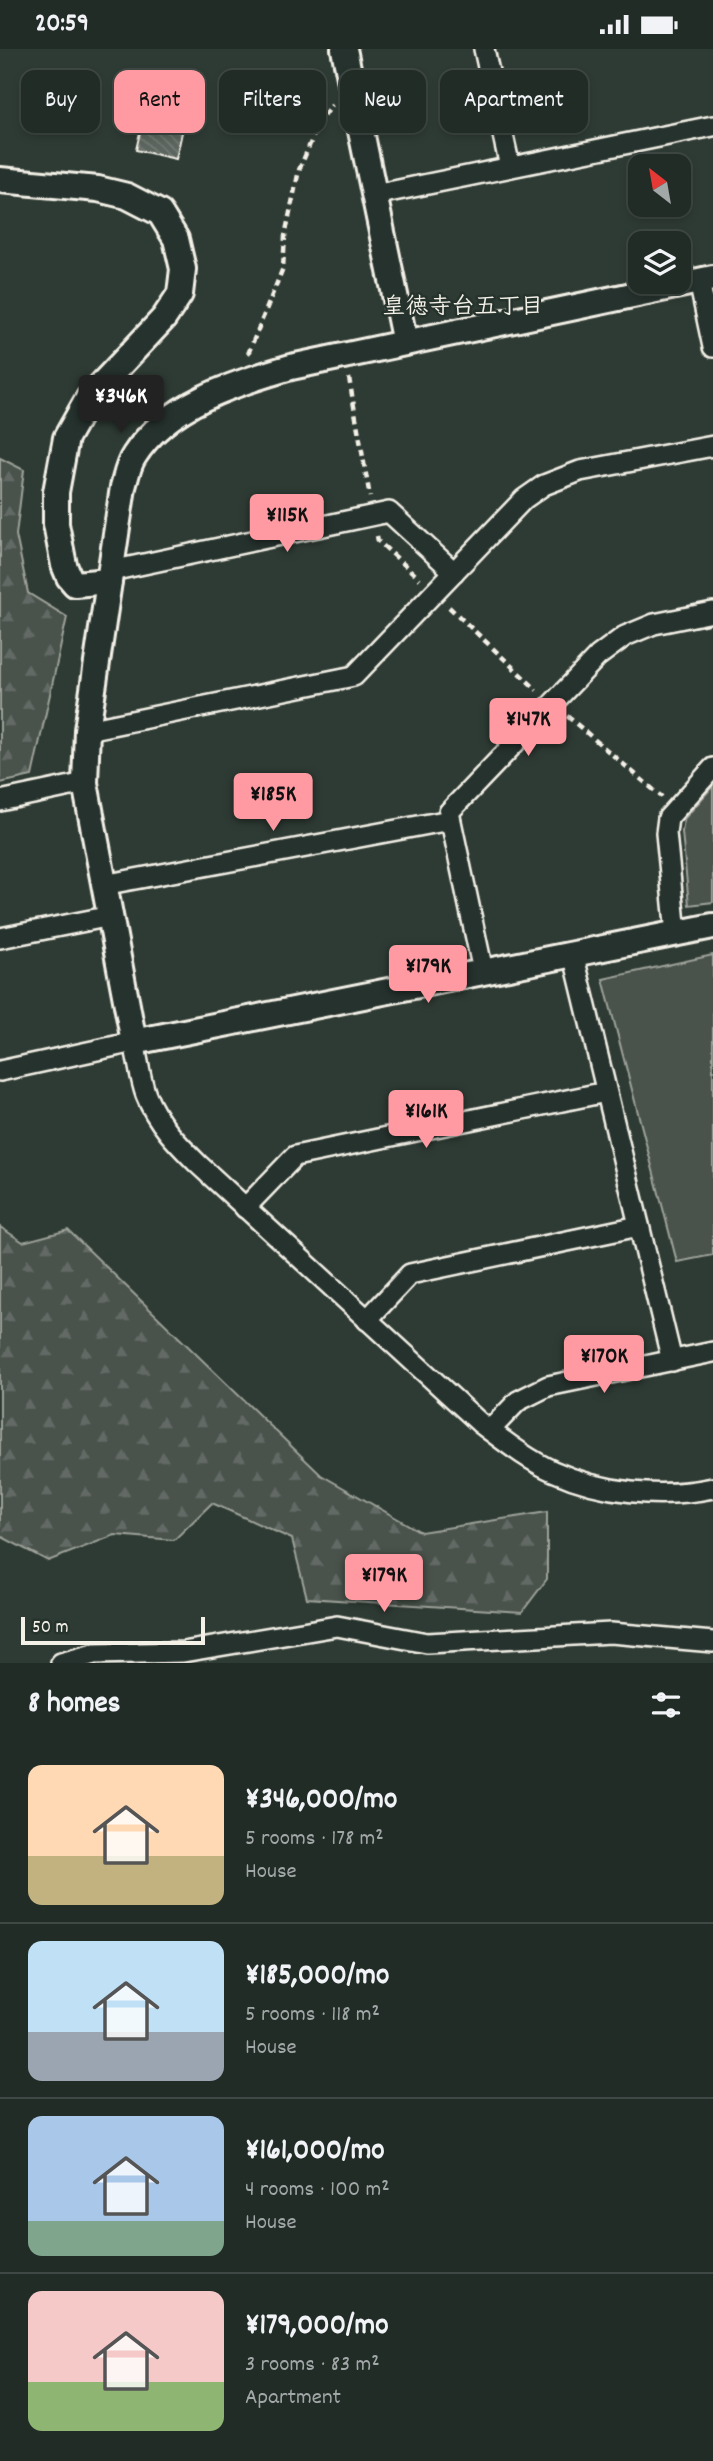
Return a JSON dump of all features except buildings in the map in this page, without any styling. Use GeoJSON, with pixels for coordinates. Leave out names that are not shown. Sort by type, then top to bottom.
{"type":"FeatureCollection","features":[{"type":"Feature","properties":{"kind":"street"},"geometry":{"type":"LineString","coordinates":[[344,49],[405,343]]}},
{"type":"Feature","properties":{"kind":"street"},"geometry":{"type":"LineString","coordinates":[[484,49],[510,167]]}},
{"type":"Feature","properties":{"kind":"street"},"geometry":{"type":"LineString","coordinates":[[374,195],[713,127]]}},
{"type":"Feature","properties":{"kind":"street"},"geometry":{"type":"LineString","coordinates":[[0,180],[98,189],[127,196],[160,213],[176,239],[183,268],[180,294],[164,318],[88,399],[65,438],[56,492],[56,524],[68,577],[75,584],[389,512],[454,572]]}},
{"type":"Feature","properties":{"kind":"street"},"geometry":{"type":"LineString","coordinates":[[713,347],[706,279],[291,367],[256,377],[214,394],[177,414],[151,433],[132,458],[122,487],[87,730],[85,783],[145,1093],[170,1136],[367,1320],[490,1430],[524,1455],[552,1471],[590,1484],[657,1495],[691,1493],[713,1488]]}},
{"type":"Feature","properties":{"kind":"street"},"geometry":{"type":"LineString","coordinates":[[87,730],[355,676],[524,499],[544,485],[580,471],[713,446]]}},
{"type":"Feature","properties":{"kind":"street"},"geometry":{"type":"LineString","coordinates":[[483,971],[449,812],[598,656],[625,636],[654,624],[713,611]]}},
{"type":"Feature","properties":{"kind":"street"},"geometry":{"type":"LineString","coordinates":[[676,934],[666,833],[668,818],[713,768]]}},
{"type":"Feature","properties":{"kind":"street"},"geometry":{"type":"LineString","coordinates":[[0,801],[85,783]]}},
{"type":"Feature","properties":{"kind":"street"},"geometry":{"type":"LineString","coordinates":[[103,885],[450,820]]}},
{"type":"Feature","properties":{"kind":"street"},"geometry":{"type":"LineString","coordinates":[[0,938],[111,916]]}},
{"type":"Feature","properties":{"kind":"street"},"geometry":{"type":"LineString","coordinates":[[0,1072],[134,1042],[713,926]]}},
{"type":"Feature","properties":{"kind":"street"},"geometry":{"type":"LineString","coordinates":[[573,953],[672,1360]]}},
{"type":"Feature","properties":{"kind":"street"},"geometry":{"type":"LineString","coordinates":[[245,1208],[295,1156],[607,1092]]}},
{"type":"Feature","properties":{"kind":"street"},"geometry":{"type":"LineString","coordinates":[[367,1320],[410,1274],[639,1226]]}},
{"type":"Feature","properties":{"kind":"street"},"geometry":{"type":"LineString","coordinates":[[490,1430],[518,1401],[548,1386],[713,1352]]}},
{"type":"Feature","properties":{"kind":"street"},"geometry":{"type":"LineString","coordinates":[[61,1663],[94,1654],[183,1652],[337,1626],[426,1643],[611,1633],[713,1641]]}},
{"type":"Feature","properties":{"kind":"path"},"geometry":{"type":"LineString","coordinates":[[248,353],[283,268],[285,236],[299,170],[318,125],[336,98]]}},
{"type":"Feature","properties":{"kind":"path"},"geometry":{"type":"LineString","coordinates":[[347,368],[378,541],[552,703],[676,809]]}},
{"type":"Feature","properties":{"kind":"green space"},"geometry":{"type":"Polygon","coordinates":[[[0,458],[24,470],[16,535],[28,593],[67,617],[32,776],[0,783],[0,458]]]}},
{"type":"Feature","properties":{"kind":"green space"},"geometry":{"type":"Polygon","coordinates":[[[713,786],[713,902],[689,905],[682,832],[684,819],[713,786]]]}},
{"type":"Feature","properties":{"kind":"green space"},"geometry":{"type":"Polygon","coordinates":[[[713,955],[713,1255],[677,1262],[603,979],[713,955]]]}},
{"type":"Feature","properties":{"kind":"green space"},"geometry":{"type":"Polygon","coordinates":[[[0,1227],[23,1242],[68,1230],[321,1475],[421,1532],[547,1512],[547,1579],[522,1612],[307,1598],[292,1539],[212,1503],[174,1540],[115,1535],[48,1561],[0,1536],[0,1227]]]}},
{"type":"Feature","properties":{"kind":"district","name":"皇徳寺台五丁目"},"geometry":{"type":"Point","coordinates":[463,308]}}]}
